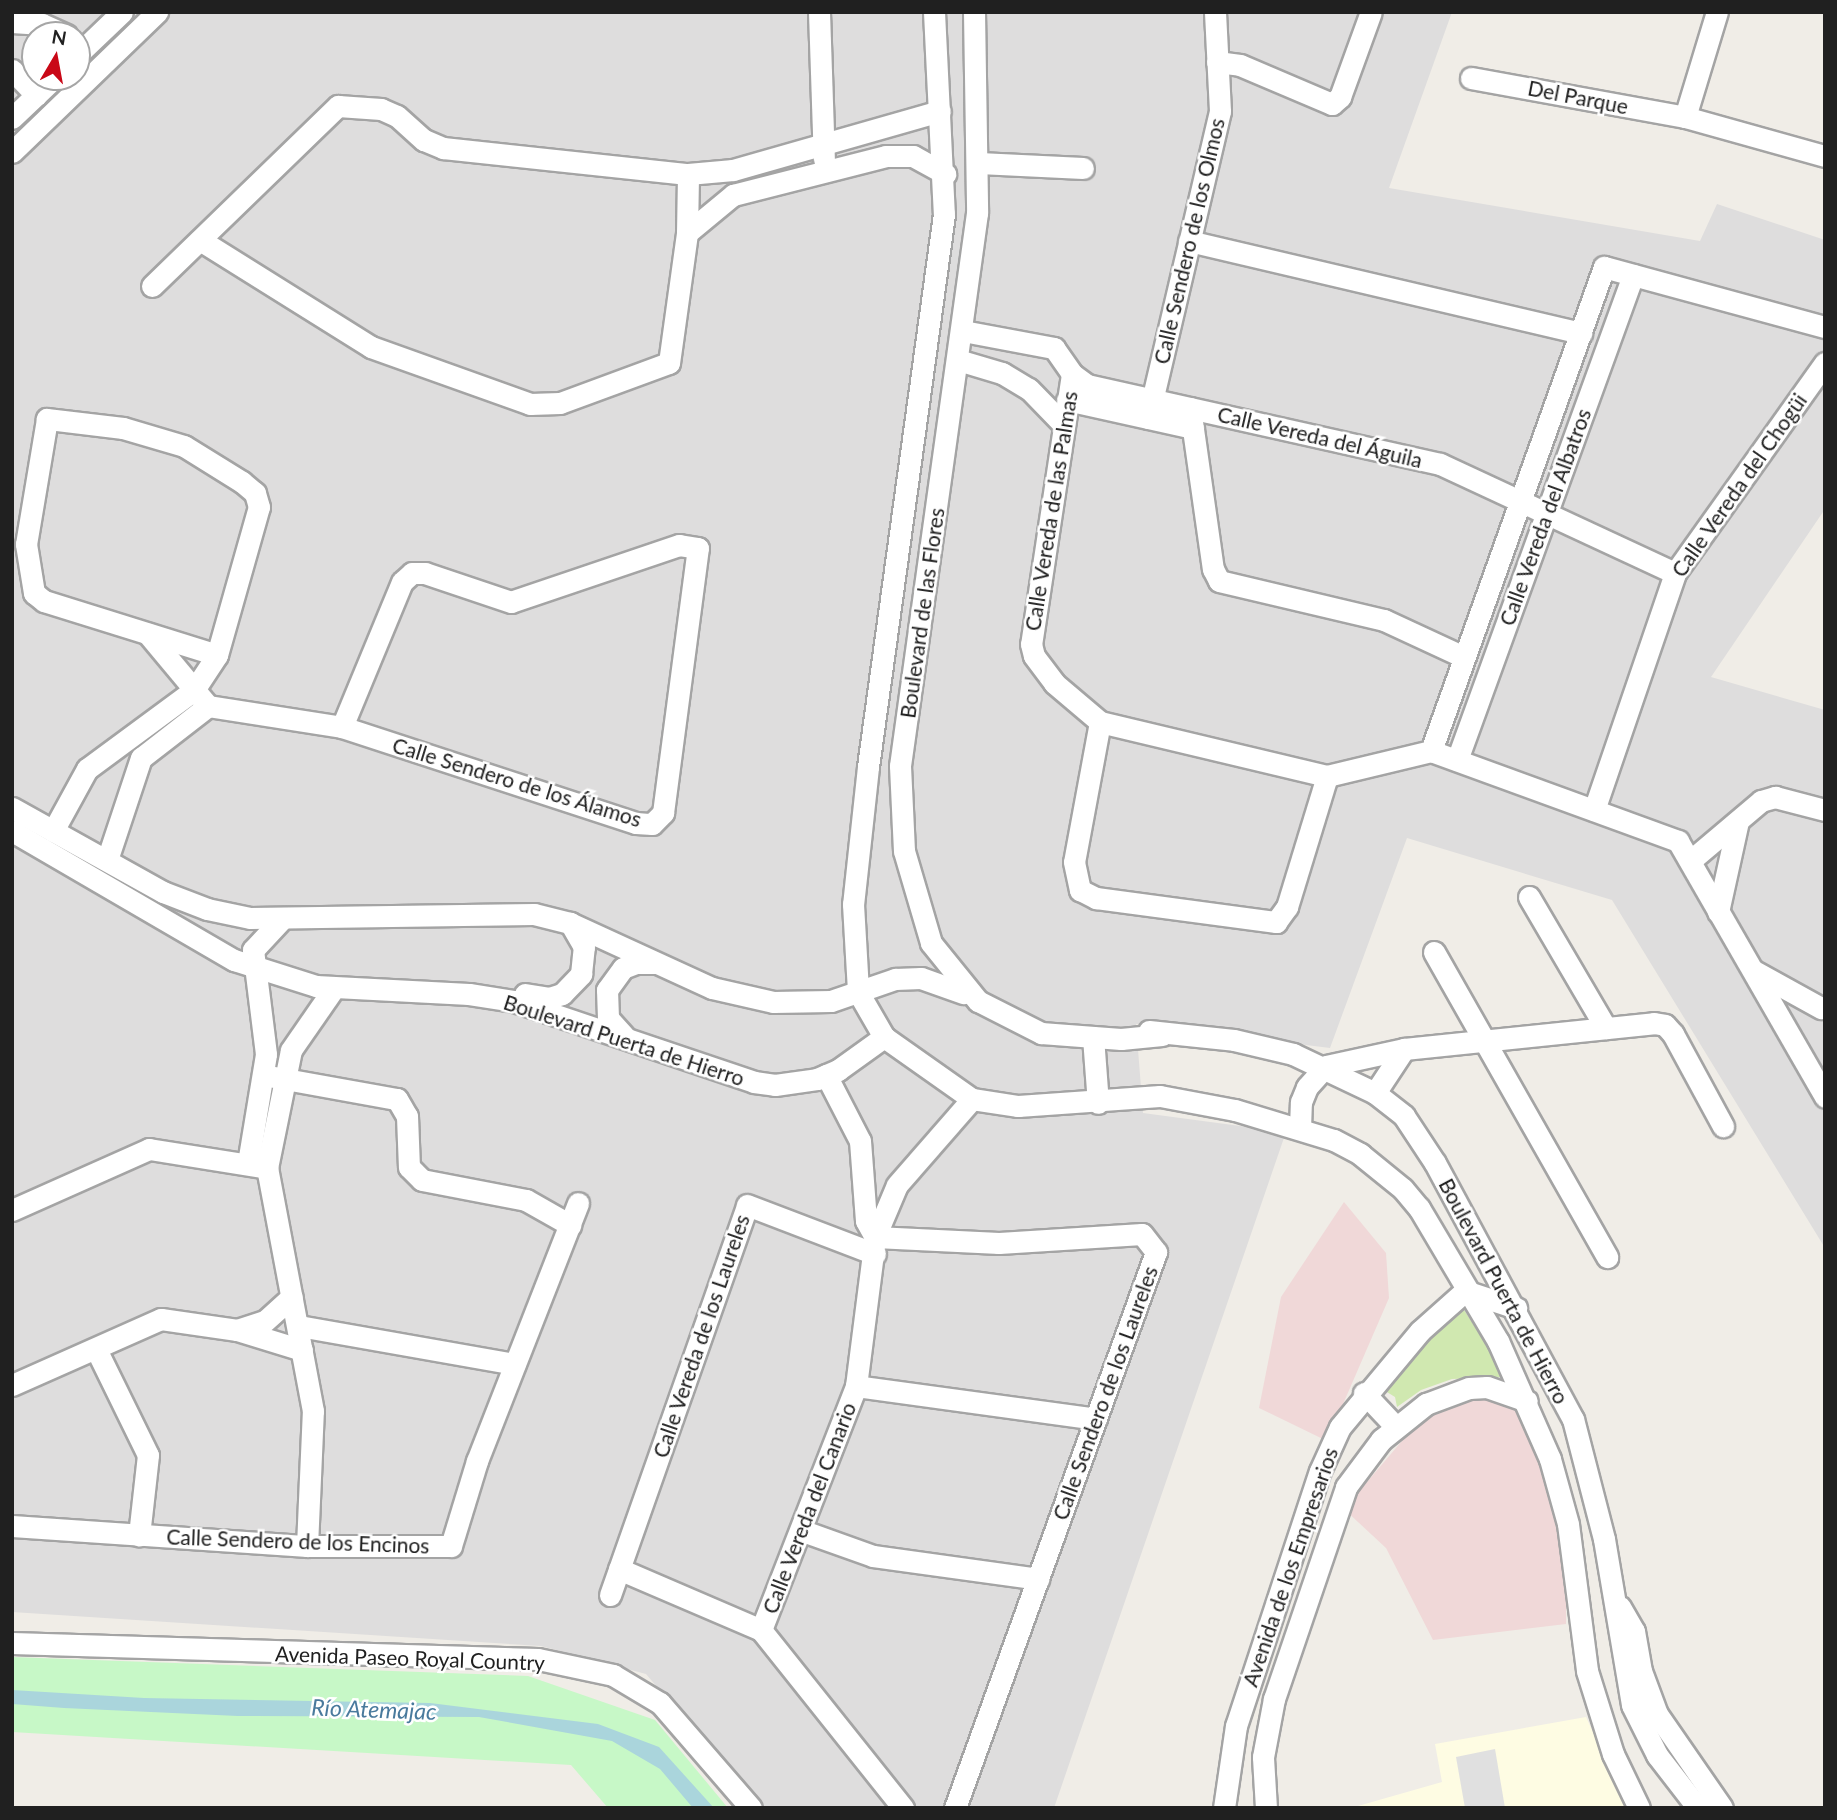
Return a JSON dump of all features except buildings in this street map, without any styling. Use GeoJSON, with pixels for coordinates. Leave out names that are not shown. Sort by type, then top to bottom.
{"type":"FeatureCollection","features":[{"type":"Feature","properties":{"kind":"street"},"geometry":{"type":"LineString","coordinates":[[91,38],[122,12]]}},
{"type":"Feature","properties":{"kind":"street"},"geometry":{"type":"LineString","coordinates":[[12,152],[157,12]]}},
{"type":"Feature","properties":{"kind":"street"},"geometry":{"type":"LineString","coordinates":[[819,12],[822,148],[827,171]]}},
{"type":"Feature","properties":{"kind":"street","name":"Boulevard de las Flores"},"geometry":{"type":"LineString","coordinates":[[858,992],[853,904],[944,215],[945,174],[933,12]]}},
{"type":"Feature","properties":{"kind":"street","name":"Boulevard de las Flores"},"geometry":{"type":"LineString","coordinates":[[974,12],[979,163],[963,331],[900,766],[899,808],[907,868],[931,943],[978,1001],[1041,1033],[1121,1040],[1162,1035]]}},
{"type":"Feature","properties":{"kind":"street","name":"Calle Sendero de los Olmos"},"geometry":{"type":"LineString","coordinates":[[1150,409],[1220,111],[1215,12]]}},
{"type":"Feature","properties":{"kind":"street"},"geometry":{"type":"LineString","coordinates":[[1217,62],[1240,65],[1332,104],[1340,97],[1371,12]]}},
{"type":"Feature","properties":{"kind":"street"},"geometry":{"type":"LineString","coordinates":[[1685,117],[1717,12]]}},
{"type":"Feature","properties":{"kind":"street"},"geometry":{"type":"LineString","coordinates":[[12,70],[36,95]]}},
{"type":"Feature","properties":{"kind":"street","name":"Del Parque"},"geometry":{"type":"LineString","coordinates":[[1472,78],[1685,117],[1825,156]]}},
{"type":"Feature","properties":{"kind":"street"},"geometry":{"type":"LineString","coordinates":[[12,118],[40,91]]}},
{"type":"Feature","properties":{"kind":"street"},"geometry":{"type":"LineString","coordinates":[[152,286],[338,106],[352,104],[397,116],[424,140],[443,148],[688,174],[733,170],[822,148],[940,111]]}},
{"type":"Feature","properties":{"kind":"street"},"geometry":{"type":"LineString","coordinates":[[687,233],[733,195],[827,171],[900,156],[913,156],[945,174]]}},
{"type":"Feature","properties":{"kind":"street"},"geometry":{"type":"LineString","coordinates":[[979,163],[1083,168]]}},
{"type":"Feature","properties":{"kind":"street"},"geometry":{"type":"LineString","coordinates":[[200,240],[371,347],[530,404],[560,404],[668,363],[687,233],[688,174]]}},
{"type":"Feature","properties":{"kind":"street"},"geometry":{"type":"LineString","coordinates":[[1189,241],[1581,333]]}},
{"type":"Feature","properties":{"kind":"street","name":"Calle Vereda del Albatros"},"geometry":{"type":"LineString","coordinates":[[1431,751],[1604,267],[1633,275],[1457,760]]}},
{"type":"Feature","properties":{"kind":"street"},"geometry":{"type":"LineString","coordinates":[[1633,275],[1825,327]]}},
{"type":"Feature","properties":{"kind":"street","name":"Calle Vereda del Águila"},"geometry":{"type":"LineString","coordinates":[[963,331],[1054,348],[1072,374],[1087,385],[1150,409]]}},
{"type":"Feature","properties":{"kind":"street"},"geometry":{"type":"LineString","coordinates":[[958,359],[1002,373],[1030,389],[1064,425]]}},
{"type":"Feature","properties":{"kind":"street","name":"Calle Vereda del Chogüi"},"geometry":{"type":"LineString","coordinates":[[1594,810],[1675,573],[1825,363]]}},
{"type":"Feature","properties":{"kind":"street","name":"Calle Vereda de las Palmas"},"geometry":{"type":"LineString","coordinates":[[1072,374],[1031,651],[1054,683],[1100,722],[1327,776]]}},
{"type":"Feature","properties":{"kind":"street","name":"Calle Vereda del Águila"},"geometry":{"type":"LineString","coordinates":[[1067,400],[1150,409],[1440,464],[1675,573]]}},
{"type":"Feature","properties":{"kind":"street"},"geometry":{"type":"LineString","coordinates":[[1191,418],[1213,569],[1219,581],[1384,620],[1464,657]]}},
{"type":"Feature","properties":{"kind":"street"},"geometry":{"type":"LineString","coordinates":[[107,860],[141,758],[201,698],[217,655],[259,507],[255,493],[184,446],[123,428],[47,419],[26,544],[34,593],[44,601],[217,655]]}},
{"type":"Feature","properties":{"kind":"street"},"geometry":{"type":"LineString","coordinates":[[909,469],[942,474]]}},
{"type":"Feature","properties":{"kind":"street","name":"Calle Sendero de los Álamos"},"geometry":{"type":"LineString","coordinates":[[201,698],[342,727],[636,824],[652,824],[663,813],[698,548],[679,545],[510,602],[425,573],[412,573],[402,582],[342,727]]}},
{"type":"Feature","properties":{"kind":"street"},"geometry":{"type":"LineString","coordinates":[[148,634],[201,698]]}},
{"type":"Feature","properties":{"kind":"street"},"geometry":{"type":"LineString","coordinates":[[52,831],[87,769],[125,739],[201,698]]}},
{"type":"Feature","properties":{"kind":"street"},"geometry":{"type":"LineString","coordinates":[[1100,722],[1074,862],[1080,890],[1097,898],[1276,922],[1287,906],[1327,776],[1431,751],[1678,841],[1825,1097]]}},
{"type":"Feature","properties":{"kind":"street"},"geometry":{"type":"LineString","coordinates":[[125,739],[141,758]]}},
{"type":"Feature","properties":{"kind":"street"},"geometry":{"type":"LineString","coordinates":[[1690,862],[1761,801],[1775,797],[1825,810]]}},
{"type":"Feature","properties":{"kind":"street"},"geometry":{"type":"LineString","coordinates":[[12,808],[163,892],[207,909],[281,920],[534,914],[570,923],[712,988],[774,1002],[831,1001],[895,979],[921,978],[942,982],[978,1001]]}},
{"type":"Feature","properties":{"kind":"street"},"geometry":{"type":"LineString","coordinates":[[1718,912],[1738,821]]}},
{"type":"Feature","properties":{"kind":"street","name":"Boulevard Puerta de Hierro"},"geometry":{"type":"LineString","coordinates":[[12,831],[254,968],[334,988],[482,996],[514,1001],[754,1083],[794,1083],[826,1075],[846,1066],[884,1037]]}},
{"type":"Feature","properties":{"kind":"street"},"geometry":{"type":"LineString","coordinates":[[1529,897],[1606,1028]]}},
{"type":"Feature","properties":{"kind":"street"},"geometry":{"type":"LineString","coordinates":[[273,1077],[266,1054],[253,950],[281,920]]}},
{"type":"Feature","properties":{"kind":"street"},"geometry":{"type":"LineString","coordinates":[[482,996],[509,990],[549,998],[573,985],[581,974],[584,947],[570,923]]}},
{"type":"Feature","properties":{"kind":"street"},"geometry":{"type":"LineString","coordinates":[[1434,952],[1488,1041],[1607,1257]]}},
{"type":"Feature","properties":{"kind":"street"},"geometry":{"type":"LineString","coordinates":[[627,1038],[615,1030],[605,1004],[613,978],[636,962],[663,965]]}},
{"type":"Feature","properties":{"kind":"street"},"geometry":{"type":"LineString","coordinates":[[1752,970],[1823,1008]]}},
{"type":"Feature","properties":{"kind":"street"},"geometry":{"type":"LineString","coordinates":[[307,1546],[314,1439],[299,1326],[258,1166],[273,1077],[334,988]]}},
{"type":"Feature","properties":{"kind":"street","name":"Boulevard Puerta de Hierro"},"geometry":{"type":"LineString","coordinates":[[858,992],[884,1037],[972,1099],[1018,1106],[1101,1103],[1122,1097],[1160,1096],[1176,1102],[1235,1110],[1300,1128],[1360,1154],[1403,1189],[1419,1208],[1511,1366],[1550,1459],[1568,1524],[1587,1671],[1597,1707],[1639,1808]]}},
{"type":"Feature","properties":{"kind":"street"},"geometry":{"type":"LineString","coordinates":[[1786,1030],[1823,1008]]}},
{"type":"Feature","properties":{"kind":"street"},"geometry":{"type":"LineString","coordinates":[[1300,1128],[1301,1102],[1307,1087],[1326,1066],[1404,1049],[1606,1028],[1665,1025],[1723,1126]]}},
{"type":"Feature","properties":{"kind":"street","name":"Boulevard Puerta de Hierro"},"geometry":{"type":"LineString","coordinates":[[1162,1035],[1245,1042],[1326,1066],[1375,1093],[1404,1116],[1435,1163],[1541,1352],[1577,1431],[1604,1539],[1628,1686],[1639,1721],[1657,1755],[1698,1808]]}},
{"type":"Feature","properties":{"kind":"street"},"geometry":{"type":"LineString","coordinates":[[1101,1037],[1101,1103]]}},
{"type":"Feature","properties":{"kind":"street"},"geometry":{"type":"LineString","coordinates":[[1375,1093],[1404,1049]]}},
{"type":"Feature","properties":{"kind":"street"},"geometry":{"type":"LineString","coordinates":[[826,1075],[860,1141],[872,1237]]}},
{"type":"Feature","properties":{"kind":"street"},"geometry":{"type":"LineString","coordinates":[[273,1077],[397,1099],[407,1116],[410,1167],[422,1180],[526,1200],[570,1225]]}},
{"type":"Feature","properties":{"kind":"street"},"geometry":{"type":"LineString","coordinates":[[872,1237],[897,1185],[972,1099]]}},
{"type":"Feature","properties":{"kind":"street"},"geometry":{"type":"LineString","coordinates":[[12,1210],[149,1149],[258,1166]]}},
{"type":"Feature","properties":{"kind":"street","name":"Calle Sendero de los Encinos"},"geometry":{"type":"LineString","coordinates":[[12,1526],[307,1546],[451,1546],[477,1461],[578,1203]]}},
{"type":"Feature","properties":{"kind":"street","name":"Calle Vereda de los Laureles"},"geometry":{"type":"LineString","coordinates":[[610,1595],[747,1205],[828,1235],[872,1237]]}},
{"type":"Feature","properties":{"kind":"street"},"geometry":{"type":"LineString","coordinates":[[828,1235],[872,1237]]}},
{"type":"Feature","properties":{"kind":"street","name":"Calle Vereda del Canario"},"geometry":{"type":"LineString","coordinates":[[761,1630],[803,1531],[856,1386],[872,1237]]}},
{"type":"Feature","properties":{"kind":"street","name":"Calle Sendero de los Laureles"},"geometry":{"type":"LineString","coordinates":[[872,1237],[999,1242],[1147,1237],[1156,1252],[955,1808]]}},
{"type":"Feature","properties":{"kind":"street"},"geometry":{"type":"LineString","coordinates":[[1465,1291],[1516,1308]]}},
{"type":"Feature","properties":{"kind":"street","name":"Avenida de los Empresarios"},"geometry":{"type":"LineString","coordinates":[[1224,1808],[1230,1752],[1320,1471],[1340,1427],[1364,1393],[1420,1331],[1465,1291]]}},
{"type":"Feature","properties":{"kind":"street"},"geometry":{"type":"LineString","coordinates":[[237,1330],[265,1321],[292,1297]]}},
{"type":"Feature","properties":{"kind":"street"},"geometry":{"type":"LineString","coordinates":[[12,1385],[161,1319],[237,1330],[302,1350]]}},
{"type":"Feature","properties":{"kind":"street"},"geometry":{"type":"LineString","coordinates":[[299,1326],[515,1364]]}},
{"type":"Feature","properties":{"kind":"street"},"geometry":{"type":"LineString","coordinates":[[96,1349],[148,1455],[139,1535]]}},
{"type":"Feature","properties":{"kind":"street"},"geometry":{"type":"LineString","coordinates":[[1511,1366],[1541,1352]]}},
{"type":"Feature","properties":{"kind":"street"},"geometry":{"type":"LineString","coordinates":[[856,1386],[1096,1419]]}},
{"type":"Feature","properties":{"kind":"street","name":"Avenida de los Empresarios"},"geometry":{"type":"LineString","coordinates":[[1266,1808],[1263,1757],[1273,1699],[1338,1507],[1367,1457],[1396,1427],[1426,1404],[1469,1388],[1504,1390],[1527,1401]]}},
{"type":"Feature","properties":{"kind":"street"},"geometry":{"type":"LineString","coordinates":[[1364,1393],[1396,1427]]}},
{"type":"Feature","properties":{"kind":"street"},"geometry":{"type":"LineString","coordinates":[[803,1531],[873,1556],[1038,1579]]}},
{"type":"Feature","properties":{"kind":"street"},"geometry":{"type":"LineString","coordinates":[[619,1569],[761,1630],[903,1808]]}},
{"type":"Feature","properties":{"kind":"street"},"geometry":{"type":"LineString","coordinates":[[1614,1597],[1634,1631],[1641,1671],[1657,1714],[1722,1808]]}},
{"type":"Feature","properties":{"kind":"street","name":"Avenida Paseo Royal Country"},"geometry":{"type":"LineString","coordinates":[[12,1643],[538,1659],[613,1675],[660,1703],[751,1808]]}},
{"type":"Feature","properties":{"kind":"street"},"geometry":{"type":"LineString","coordinates":[[1230,1752],[1263,1757]]}},
{"type":"Feature","properties":{"kind":"shaded area"},"geometry":{"type":"Polygon","coordinates":[[[12,12],[1452,12],[1389,188],[1700,241],[1717,204],[1825,240],[1825,509],[1711,677],[1825,710],[1825,1248],[1612,900],[1407,838],[1330,1048],[1136,1024],[1143,1113],[1286,1132],[1054,1808],[760,1808],[646,1674],[541,1646],[12,1612],[12,12]]]}},
{"type":"Feature","properties":{"kind":"shaded area"},"geometry":{"type":"Polygon","coordinates":[[[1344,1202],[1386,1253],[1389,1298],[1327,1441],[1259,1408],[1281,1297],[1344,1202]]]}},
{"type":"Feature","properties":{"kind":"shaded area"},"geometry":{"type":"Polygon","coordinates":[[[1480,1397],[1521,1410],[1566,1524],[1566,1624],[1433,1640],[1386,1548],[1344,1509],[1419,1421],[1480,1397]]]}},
{"type":"Feature","properties":{"kind":"shaded area"},"geometry":{"type":"Polygon","coordinates":[[[1586,1717],[1628,1808],[1351,1808],[1442,1782],[1435,1744],[1586,1717]]]}},
{"type":"Feature","properties":{"kind":"shaded area"},"geometry":{"type":"Polygon","coordinates":[[[1495,1749],[1505,1808],[1465,1808],[1456,1757],[1495,1749]]]}},
{"type":"Feature","properties":{"kind":"green space"},"geometry":{"type":"Polygon","coordinates":[[[1459,1302],[1507,1377],[1452,1379],[1421,1390],[1397,1407],[1395,1397],[1377,1386],[1459,1302]]]}},
{"type":"Feature","properties":{"kind":"green space"},"geometry":{"type":"Polygon","coordinates":[[[12,1657],[528,1676],[655,1720],[728,1808],[608,1808],[571,1765],[12,1732],[12,1657]]]}},
{"type":"Feature","properties":{"kind":"water","name":"Río Atemajac"},"geometry":{"type":"Polygon","coordinates":[[[12,1690],[144,1698],[430,1703],[598,1724],[659,1747],[714,1808],[693,1808],[660,1769],[612,1741],[479,1717],[238,1716],[64,1708],[12,1704],[12,1690]]]}}]}
